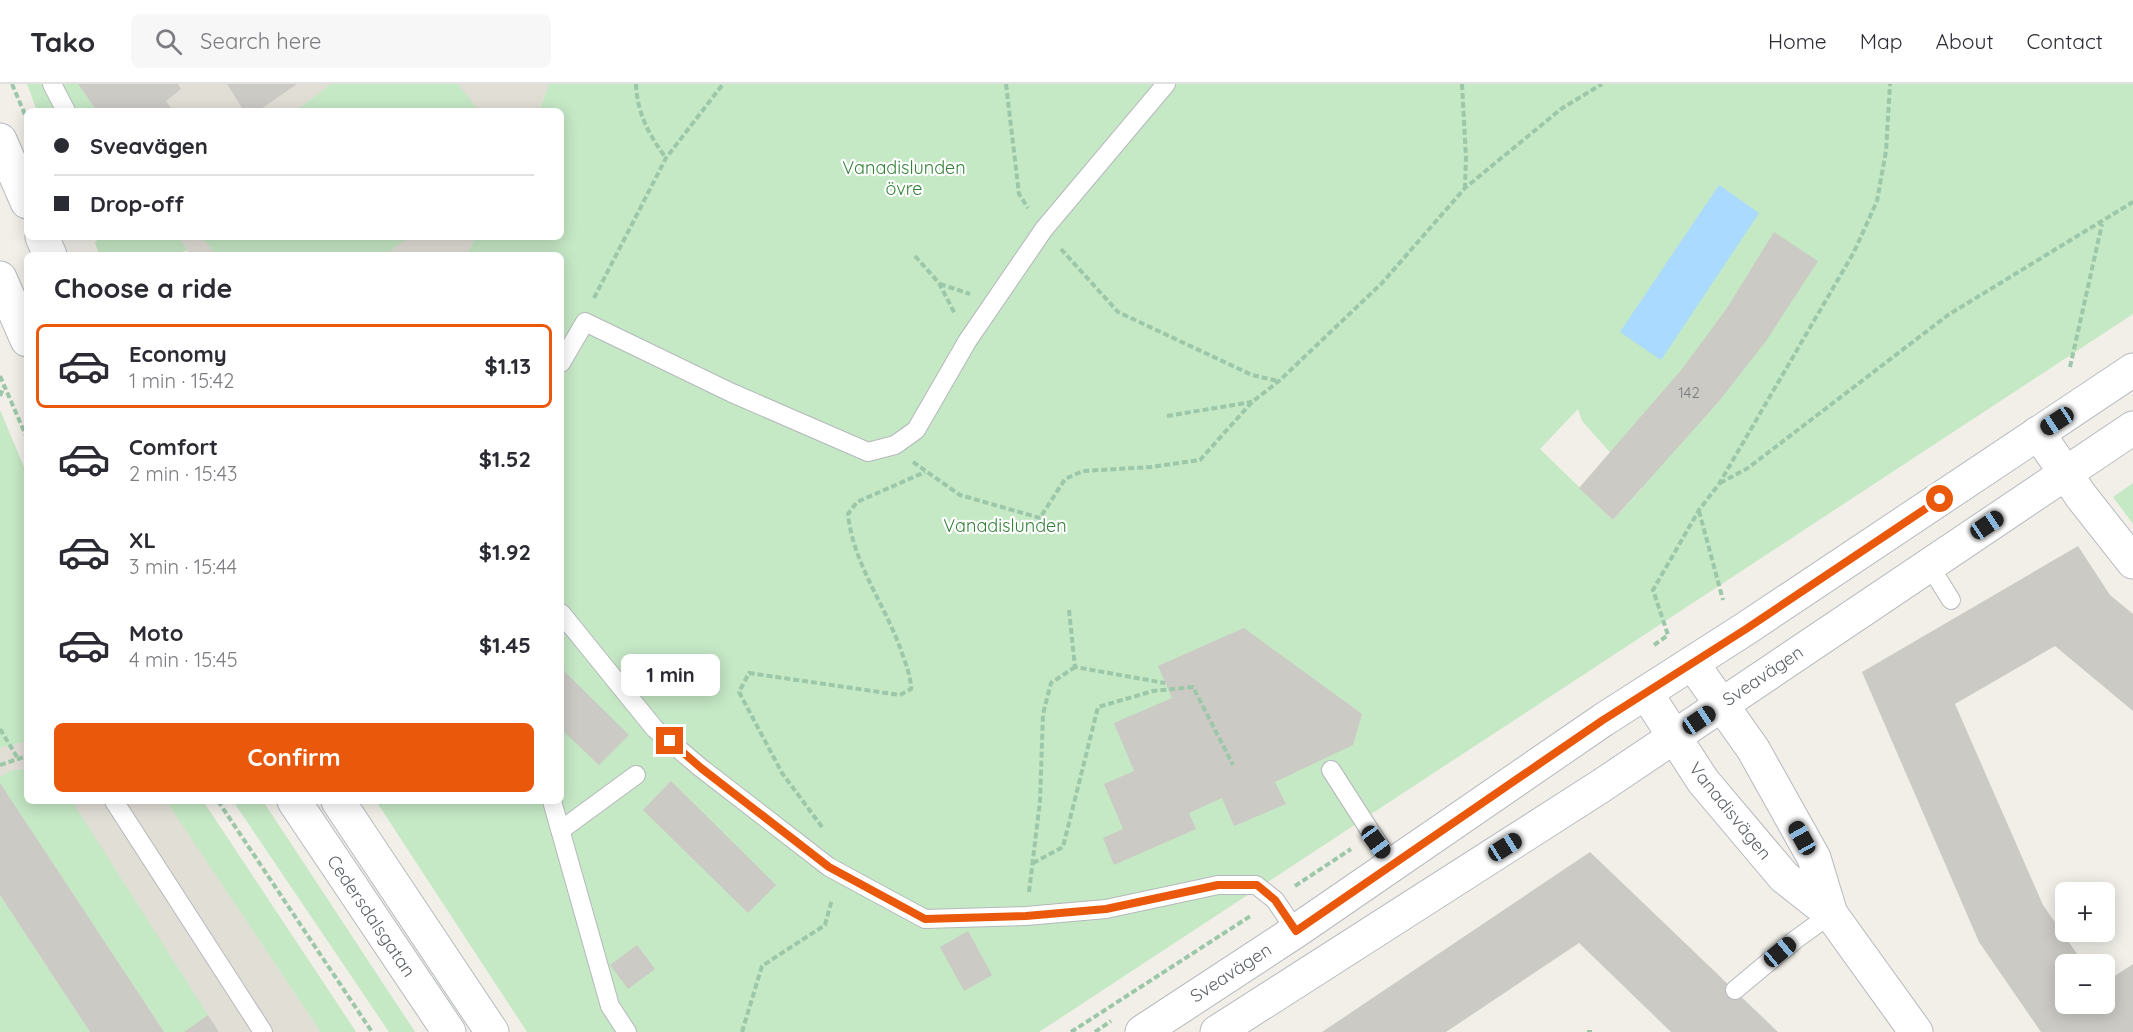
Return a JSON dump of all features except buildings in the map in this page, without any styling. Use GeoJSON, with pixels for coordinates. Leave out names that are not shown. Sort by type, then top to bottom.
{"type":"FeatureCollection","features":[{"type":"Feature","properties":{"kind":"main road"},"geometry":{"type":"LineString","coordinates":[[0,140],[24,195]]}},
{"type":"Feature","properties":{"kind":"main road"},"geometry":{"type":"LineString","coordinates":[[0,278],[24,333]]}},
{"type":"Feature","properties":{"kind":"main road","name":"Sveavägen"},"geometry":{"type":"LineString","coordinates":[[1142,1032],[1296,931],[1646,693],[2133,370]]}},
{"type":"Feature","properties":{"kind":"main road","name":"Sveavägen"},"geometry":{"type":"LineString","coordinates":[[1216,1032],[1675,736],[2133,428]]}},
{"type":"Feature","properties":{"kind":"main road"},"geometry":{"type":"LineString","coordinates":[[2038,433],[2065,473],[2133,562]]}},
{"type":"Feature","properties":{"kind":"main road","name":"Vanadisvägen"},"geometry":{"type":"LineString","coordinates":[[1692,663],[1753,749],[1814,858],[1832,914]]}},
{"type":"Feature","properties":{"kind":"main road","name":"Vanadisvägen"},"geometry":{"type":"LineString","coordinates":[[1646,693],[1703,781],[1784,877],[1832,914],[1916,1032]]}},
{"type":"Feature","properties":{"kind":"main road","name":"Cedersdalsgatan"},"geometry":{"type":"LineString","coordinates":[[296,804],[449,1032]]}},
{"type":"Feature","properties":{"kind":"main road","name":"Cedersdalsgatan"},"geometry":{"type":"LineString","coordinates":[[340,804],[492,1032]]}},
{"type":"Feature","properties":{"kind":"lane"},"geometry":{"type":"LineString","coordinates":[[52,84],[64,108]]}},
{"type":"Feature","properties":{"kind":"lane"},"geometry":{"type":"LineString","coordinates":[[564,358],[585,322],[732,393],[868,452],[895,445],[916,430],[968,340],[1044,230],[1166,84]]}},
{"type":"Feature","properties":{"kind":"lane"},"geometry":{"type":"LineString","coordinates":[[1929,565],[1951,600]]}},
{"type":"Feature","properties":{"kind":"lane"},"geometry":{"type":"LineString","coordinates":[[564,617],[656,729],[701,768],[829,867],[925,919],[1026,916],[1106,909],[1218,885],[1257,885],[1275,900],[1296,931]]}},
{"type":"Feature","properties":{"kind":"lane"},"geometry":{"type":"LineString","coordinates":[[1331,770],[1392,865]]}},
{"type":"Feature","properties":{"kind":"lane"},"geometry":{"type":"LineString","coordinates":[[561,830],[636,775]]}},
{"type":"Feature","properties":{"kind":"lane"},"geometry":{"type":"LineString","coordinates":[[116,804],[263,1032]]}},
{"type":"Feature","properties":{"kind":"lane"},"geometry":{"type":"LineString","coordinates":[[553,804],[610,1006],[627,1032]]}},
{"type":"Feature","properties":{"kind":"lane"},"geometry":{"type":"LineString","coordinates":[[1735,990],[1795,940],[1832,914]]}},
{"type":"Feature","properties":{"kind":"path"},"geometry":{"type":"LineString","coordinates":[[12,84],[24,113]]}},
{"type":"Feature","properties":{"kind":"path"},"geometry":{"type":"LineString","coordinates":[[636,84],[637,99],[648,133],[666,158]]}},
{"type":"Feature","properties":{"kind":"path"},"geometry":{"type":"LineString","coordinates":[[585,322],[598,284],[666,158],[723,84]]}},
{"type":"Feature","properties":{"kind":"path"},"geometry":{"type":"LineString","coordinates":[[1006,84],[1019,194],[1044,230],[1118,312],[1252,375],[1279,381]]}},
{"type":"Feature","properties":{"kind":"path"},"geometry":{"type":"LineString","coordinates":[[1462,84],[1466,158],[1465,188]]}},
{"type":"Feature","properties":{"kind":"path"},"geometry":{"type":"LineString","coordinates":[[829,867],[837,847],[782,773],[740,692],[749,673],[900,695],[911,689],[911,679],[895,632],[859,561],[850,531],[848,514],[857,502],[926,472],[960,495],[1040,518],[1065,479],[1083,471],[1151,467],[1200,460],[1252,402],[1279,381],[1382,283],[1465,188],[1561,109],[1602,84]]}},
{"type":"Feature","properties":{"kind":"path"},"geometry":{"type":"LineString","coordinates":[[1668,635],[1653,590],[1699,510],[1719,484],[1854,252],[1877,201],[1886,151],[1890,84]]}},
{"type":"Feature","properties":{"kind":"path"},"geometry":{"type":"LineString","coordinates":[[1719,484],[1748,468],[1948,315],[2133,202]]}},
{"type":"Feature","properties":{"kind":"path"},"geometry":{"type":"LineString","coordinates":[[2070,367],[2102,223]]}},
{"type":"Feature","properties":{"kind":"path"},"geometry":{"type":"LineString","coordinates":[[915,256],[939,283],[968,340]]}},
{"type":"Feature","properties":{"kind":"path"},"geometry":{"type":"LineString","coordinates":[[0,376],[24,431]]}},
{"type":"Feature","properties":{"kind":"path"},"geometry":{"type":"LineString","coordinates":[[0,396],[4,385]]}},
{"type":"Feature","properties":{"kind":"path"},"geometry":{"type":"LineString","coordinates":[[1167,416],[1252,402]]}},
{"type":"Feature","properties":{"kind":"path"},"geometry":{"type":"LineString","coordinates":[[1699,510],[1723,600]]}},
{"type":"Feature","properties":{"kind":"path"},"geometry":{"type":"LineString","coordinates":[[1069,610],[1075,667]]}},
{"type":"Feature","properties":{"kind":"path"},"geometry":{"type":"LineString","coordinates":[[1026,916],[1040,801],[1043,714],[1051,683],[1075,667],[1165,683]]}},
{"type":"Feature","properties":{"kind":"path"},"geometry":{"type":"LineString","coordinates":[[1033,863],[1063,847],[1098,707],[1153,691],[1193,687],[1233,765]]}},
{"type":"Feature","properties":{"kind":"path"},"geometry":{"type":"LineString","coordinates":[[0,729],[17,757]]}},
{"type":"Feature","properties":{"kind":"path"},"geometry":{"type":"LineString","coordinates":[[0,765],[24,756]]}},
{"type":"Feature","properties":{"kind":"path"},"geometry":{"type":"LineString","coordinates":[[220,804],[372,1032]]}},
{"type":"Feature","properties":{"kind":"path"},"geometry":{"type":"LineString","coordinates":[[742,1032],[762,966],[825,925],[833,899]]}},
{"type":"Feature","properties":{"kind":"shaded area"},"geometry":{"type":"Polygon","coordinates":[[[78,84],[549,84],[540,108],[95,108],[78,84]]]}},
{"type":"Feature","properties":{"kind":"shaded area"},"geometry":{"type":"Polygon","coordinates":[[[181,240],[474,240],[468,252],[188,252],[181,240]]]}},
{"type":"Feature","properties":{"kind":"shaded area"},"geometry":{"type":"Polygon","coordinates":[[[0,412],[24,467],[24,804],[205,804],[356,1032],[90,1032],[0,895],[0,412]]]}},
{"type":"Feature","properties":{"kind":"green space"},"geometry":{"type":"Polygon","coordinates":[[[27,84],[44,84],[54,108],[36,108],[27,84]]]}},
{"type":"Feature","properties":{"kind":"green space"},"geometry":{"type":"Polygon","coordinates":[[[62,84],[78,84],[95,108],[75,108],[62,84]]]}},
{"type":"Feature","properties":{"kind":"green space"},"geometry":{"type":"Polygon","coordinates":[[[331,84],[458,84],[477,108],[300,108],[331,84]]]}},
{"type":"Feature","properties":{"kind":"green space","name":"Vanadislunden"},"geometry":{"type":"Polygon","coordinates":[[[549,84],[2133,84],[2133,314],[1039,1032],[527,1032],[378,804],[564,804],[564,252],[468,252],[474,240],[564,240],[564,108],[540,108],[549,84]],[[1578,409],[1540,449],[1613,520],[1642,488],[1582,421],[1578,409]]]}},
{"type":"Feature","properties":{"kind":"green space"},"geometry":{"type":"Polygon","coordinates":[[[97,240],[181,240],[187,250],[182,252],[98,252],[95,242],[97,240]]]}},
{"type":"Feature","properties":{"kind":"green space"},"geometry":{"type":"Polygon","coordinates":[[[204,240],[404,240],[389,252],[214,252],[204,240]]]}},
{"type":"Feature","properties":{"kind":"green space"},"geometry":{"type":"Polygon","coordinates":[[[0,410],[24,467],[24,742],[0,748],[0,410]]]}},
{"type":"Feature","properties":{"kind":"green space"},"geometry":{"type":"Polygon","coordinates":[[[2133,483],[2133,524],[2113,497],[2133,483]]]}},
{"type":"Feature","properties":{"kind":"green space"},"geometry":{"type":"Polygon","coordinates":[[[13,770],[24,770],[24,804],[74,804],[208,1015],[184,1032],[164,1032],[0,783],[0,777],[13,770]]]}},
{"type":"Feature","properties":{"kind":"green space"},"geometry":{"type":"Polygon","coordinates":[[[168,804],[205,804],[356,1032],[321,1032],[168,804]]]}},
{"type":"Feature","properties":{"kind":"green space"},"geometry":{"type":"Polygon","coordinates":[[[235,804],[265,804],[415,1032],[389,1032],[235,804]]]}},
{"type":"Feature","properties":{"kind":"green space"},"geometry":{"type":"Polygon","coordinates":[[[0,895],[90,1032],[0,1032],[0,895]]]}},
{"type":"Feature","properties":{"kind":"water"},"geometry":{"type":"Polygon","coordinates":[[[1719,185],[1759,213],[1661,360],[1620,332],[1719,185]]]}},
{"type":"Feature","properties":{"kind":"route"},"geometry":{"type":"LineString","coordinates":[[670,741],[701,768],[829,867],[925,919],[1026,916],[1106,909],[1218,885],[1257,885],[1275,900],[1296,931],[1603,720],[1746,629],[1940,499]]}},
{"type":"Feature","properties":{"kind":"park label","name":"Vanadislunden övre"},"geometry":{"type":"Point","coordinates":[904,178]}}]}
